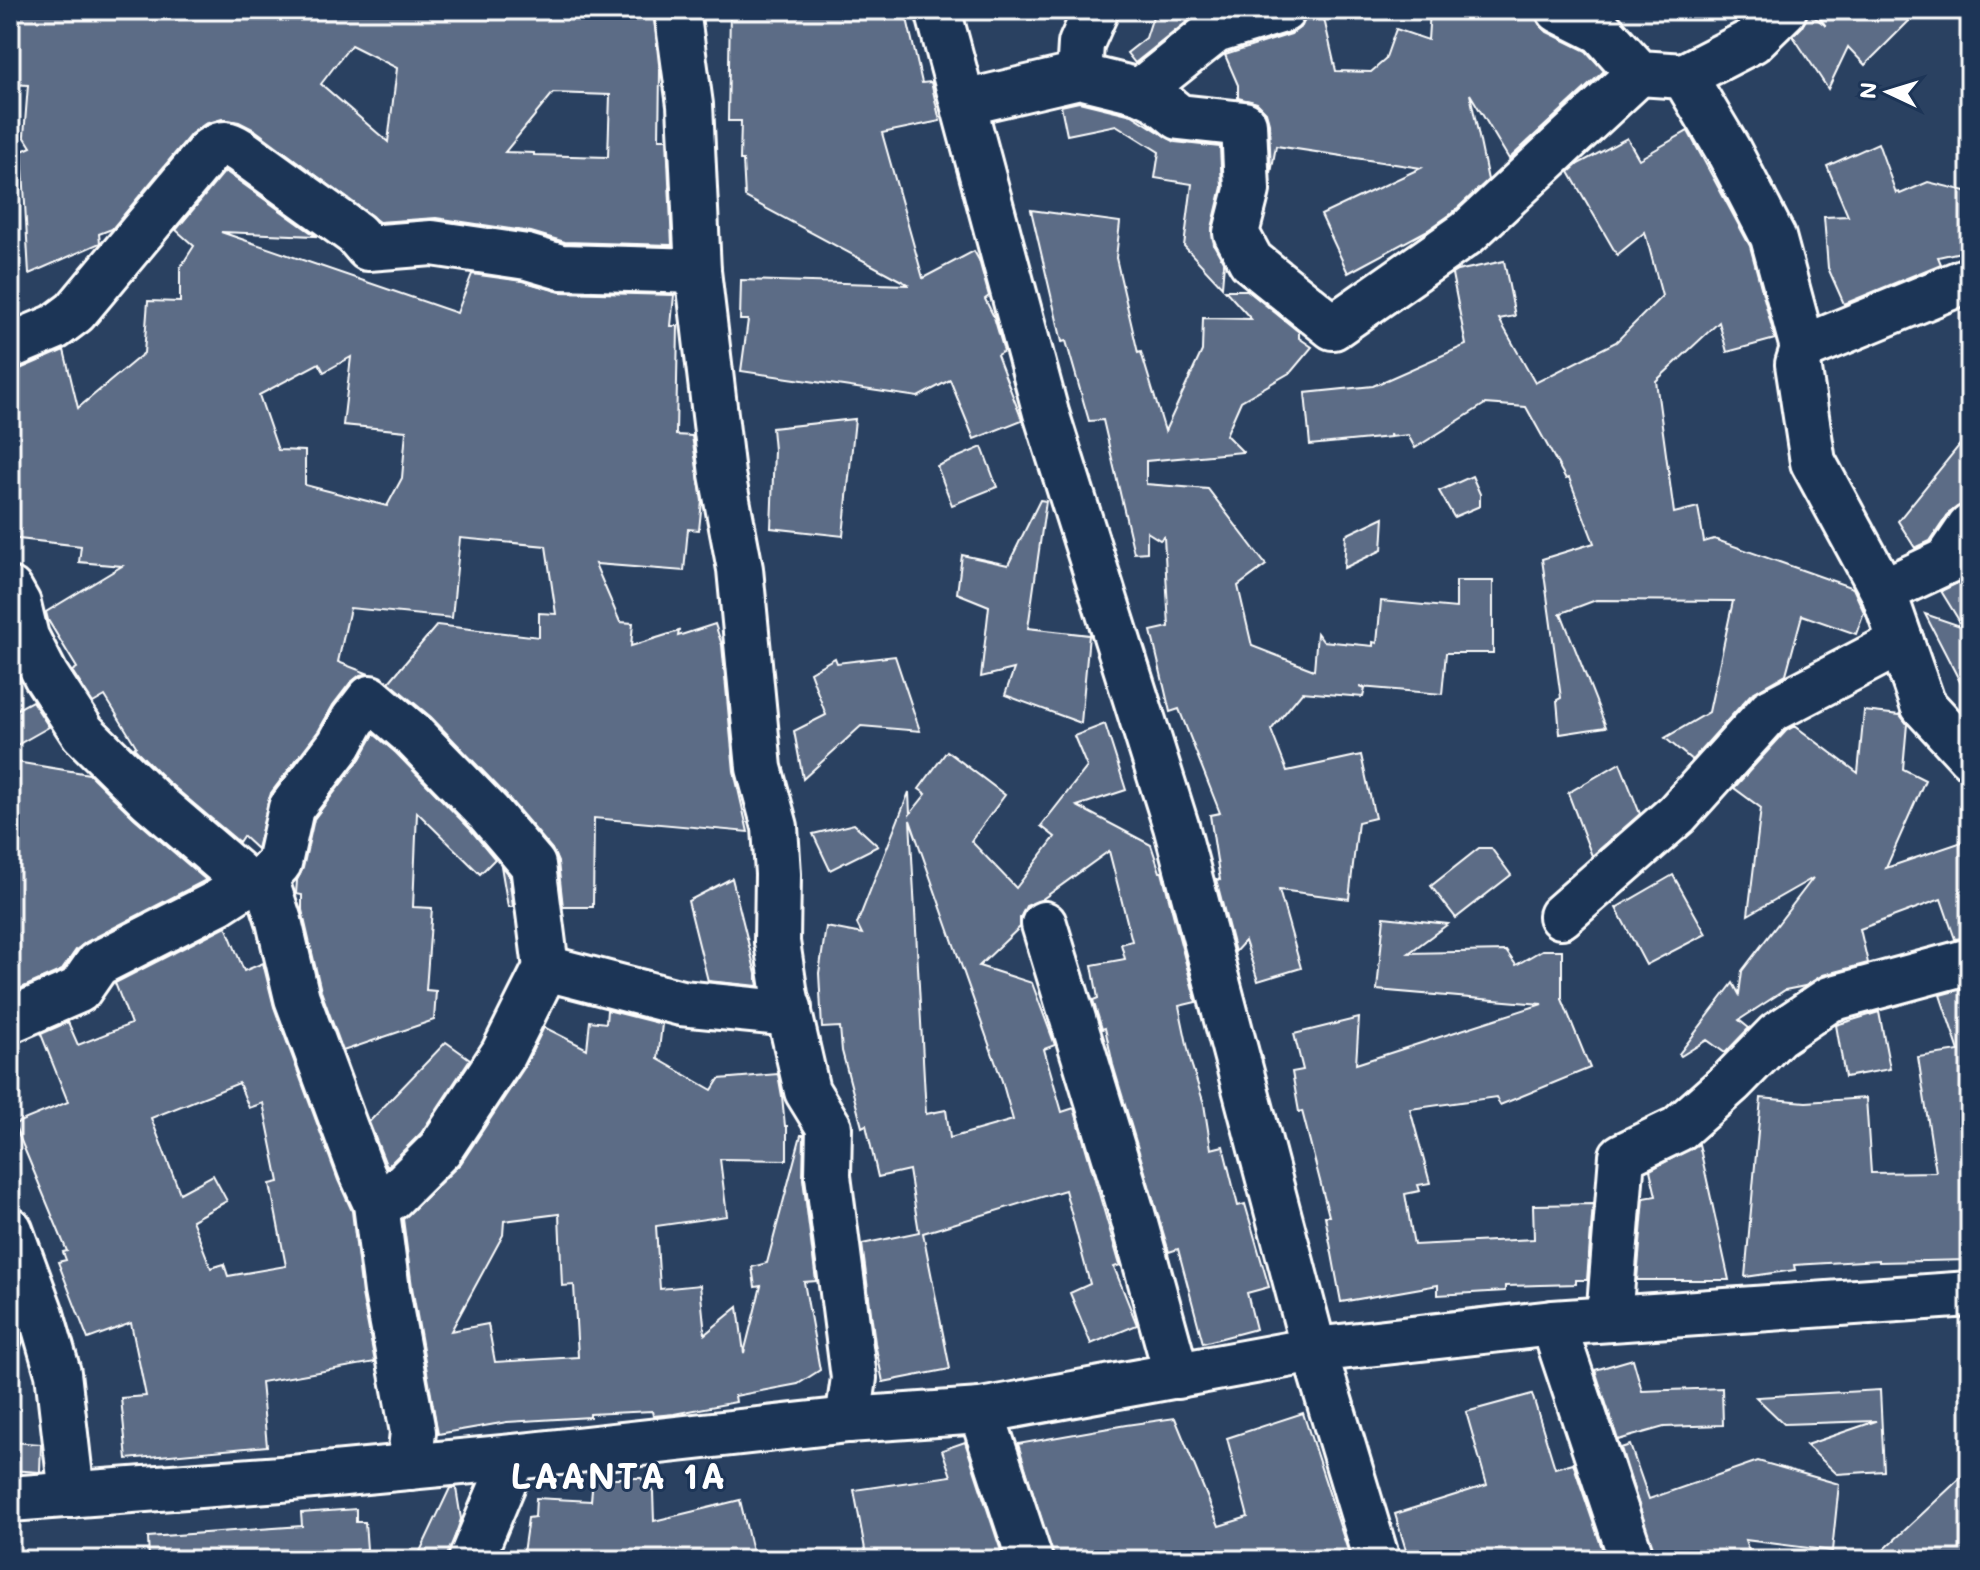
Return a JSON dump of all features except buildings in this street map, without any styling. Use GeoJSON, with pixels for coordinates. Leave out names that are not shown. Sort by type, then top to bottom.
{"type":"FeatureCollection","features":[{"type":"Feature","properties":{"kind":"street"},"geometry":{"type":"LineString","coordinates":[[677,10],[690,105],[698,271],[722,474],[740,569],[759,768],[775,827],[777,942],[807,1091],[829,1127],[828,1176],[854,1378],[848,1420]]}},
{"type":"Feature","properties":{"kind":"street"},"geometry":{"type":"LineString","coordinates":[[938,10],[1046,413],[1176,826],[1314,1350],[1377,1560]]}},
{"type":"Feature","properties":{"kind":"street"},"geometry":{"type":"LineString","coordinates":[[1079,76],[1081,44],[1096,10]]}},
{"type":"Feature","properties":{"kind":"street"},"geometry":{"type":"LineString","coordinates":[[1140,91],[1215,31],[1283,10]]}},
{"type":"Feature","properties":{"kind":"street"},"geometry":{"type":"LineString","coordinates":[[1559,10],[1603,20],[1639,73]]}},
{"type":"Feature","properties":{"kind":"street"},"geometry":{"type":"LineString","coordinates":[[964,103],[1079,76],[1140,91],[1157,99],[1179,117],[1244,124],[1247,190],[1236,233],[1251,261],[1333,327],[1467,233],[1639,73],[1684,76],[1752,41],[1784,10]]}},
{"type":"Feature","properties":{"kind":"street"},"geometry":{"type":"LineString","coordinates":[[1684,76],[1728,150],[1773,237],[1803,348],[1798,364],[1813,462],[1883,591],[1923,705],[1970,756]]}},
{"type":"Feature","properties":{"kind":"street"},"geometry":{"type":"LineString","coordinates":[[10,346],[55,327],[75,312],[210,150],[228,143],[356,234],[368,248],[432,243],[527,257],[561,267],[698,271]]}},
{"type":"Feature","properties":{"kind":"street"},"geometry":{"type":"LineString","coordinates":[[1803,348],[1970,279]]}},
{"type":"Feature","properties":{"kind":"street"},"geometry":{"type":"LineString","coordinates":[[1883,591],[1947,561],[1970,527]]}},
{"type":"Feature","properties":{"kind":"street"},"geometry":{"type":"LineString","coordinates":[[10,590],[18,604],[26,637],[46,676],[83,733],[150,799],[257,880],[279,921],[297,998],[376,1204],[387,1291],[413,1432],[409,1467]]}},
{"type":"Feature","properties":{"kind":"street"},"geometry":{"type":"LineString","coordinates":[[1561,916],[1677,814],[1770,711],[1901,642]]}},
{"type":"Feature","properties":{"kind":"street"},"geometry":{"type":"LineString","coordinates":[[10,1020],[79,990],[97,964],[217,903],[279,863],[291,808],[340,744],[370,698],[488,812],[533,865],[546,968],[503,1054],[440,1149],[391,1198],[376,1204]]}},
{"type":"Feature","properties":{"kind":"street"},"geometry":{"type":"LineString","coordinates":[[1044,924],[1132,1213],[1177,1376]]}},
{"type":"Feature","properties":{"kind":"street"},"geometry":{"type":"LineString","coordinates":[[1609,1319],[1622,1156],[1678,1129],[1731,1082],[1777,1035],[1830,999],[1970,961]]}},
{"type":"Feature","properties":{"kind":"street"},"geometry":{"type":"LineString","coordinates":[[546,968],[681,1003],[772,1012],[789,1008]]}},
{"type":"Feature","properties":{"kind":"street"},"geometry":{"type":"LineString","coordinates":[[10,1230],[41,1314],[58,1373],[72,1495]]}},
{"type":"Feature","properties":{"kind":"street"},"geometry":{"type":"LineString","coordinates":[[10,1499],[409,1467],[848,1420],[981,1411],[1314,1350],[1553,1323],[1970,1294]]}},
{"type":"Feature","properties":{"kind":"street"},"geometry":{"type":"LineString","coordinates":[[1553,1323],[1632,1560]]}},
{"type":"Feature","properties":{"kind":"street"},"geometry":{"type":"LineString","coordinates":[[981,1411],[1030,1560]]}},
{"type":"Feature","properties":{"kind":"street"},"geometry":{"type":"LineString","coordinates":[[471,1560],[514,1457]]}},
{"type":"Feature","properties":{"kind":"district","name":"LAANTA 1A"},"geometry":{"type":"Point","coordinates":[619,1476]}}]}
